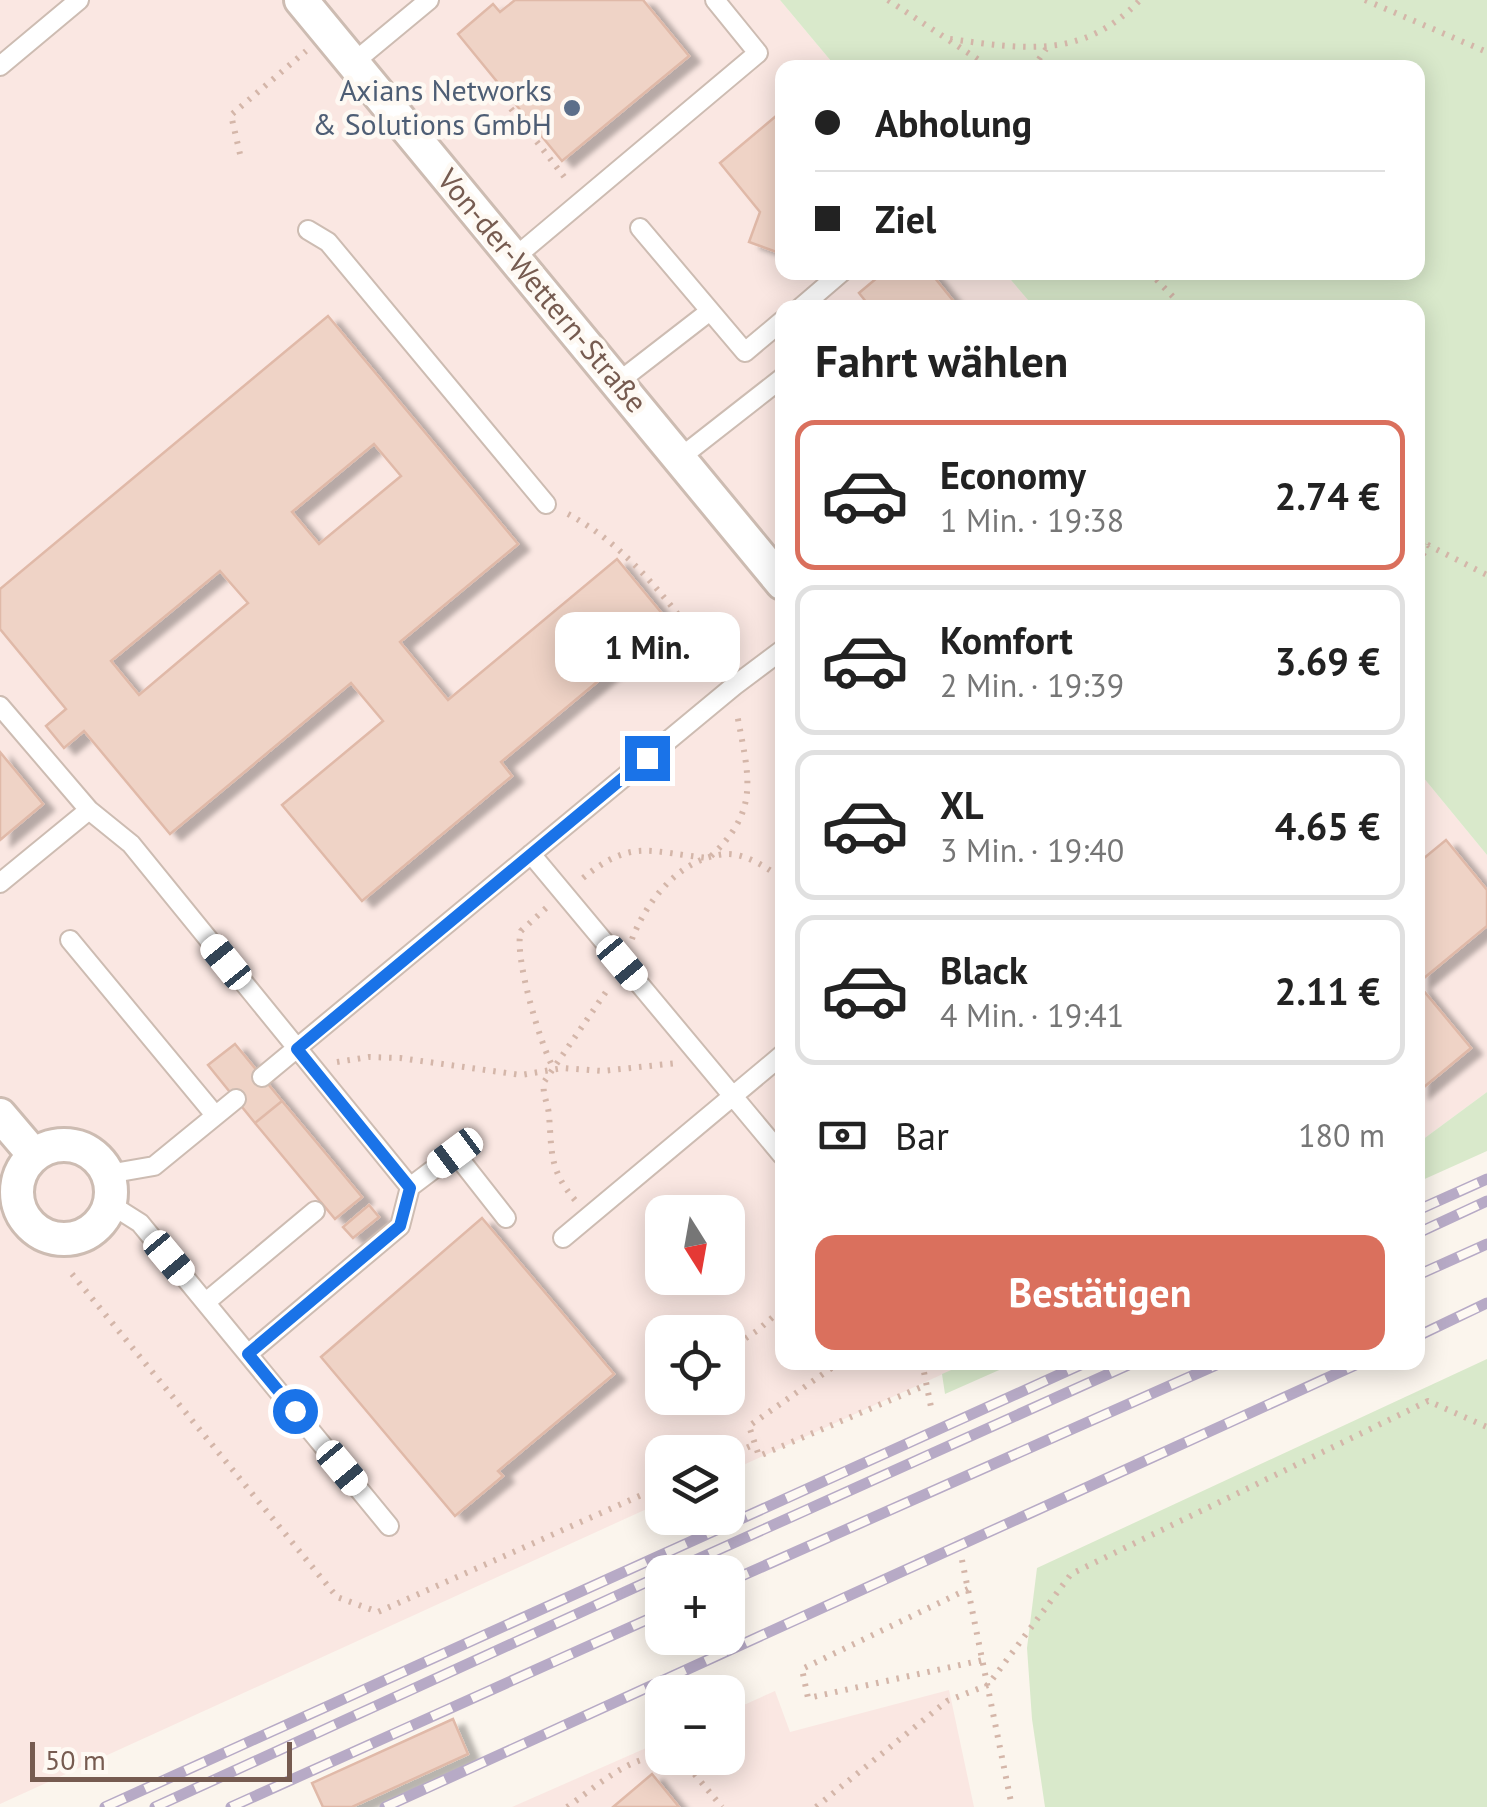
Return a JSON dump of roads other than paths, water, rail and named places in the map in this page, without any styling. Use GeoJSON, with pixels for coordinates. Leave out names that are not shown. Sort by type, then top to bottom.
{"type":"FeatureCollection","features":[{"type":"Feature","properties":{"kind":"street","name":"Von-der-Wettern-Straße"},"geometry":{"type":"LineString","coordinates":[[301,0],[775,571]]}},
{"type":"Feature","properties":{"kind":"street"},"geometry":{"type":"LineString","coordinates":[[0,1116],[34,1155]]}},
{"type":"Feature","properties":{"kind":"street"},"geometry":{"type":"LineString","coordinates":[[61,1144],[90,1152],[109,1189],[106,1215],[88,1233],[65,1239],[41,1234],[22,1215],[18,1203],[19,1177],[34,1155],[61,1144]]}},
{"type":"Feature","properties":{"kind":"lane"},"geometry":{"type":"LineString","coordinates":[[0,66],[79,0]]}},
{"type":"Feature","properties":{"kind":"lane"},"geometry":{"type":"LineString","coordinates":[[352,63],[430,0]]}},
{"type":"Feature","properties":{"kind":"lane"},"geometry":{"type":"LineString","coordinates":[[514,258],[758,53],[714,0]]}},
{"type":"Feature","properties":{"kind":"lane"},"geometry":{"type":"LineString","coordinates":[[640,228],[745,352],[775,327]]}},
{"type":"Feature","properties":{"kind":"lane"},"geometry":{"type":"LineString","coordinates":[[308,230],[328,242],[546,504]]}},
{"type":"Feature","properties":{"kind":"lane"},"geometry":{"type":"LineString","coordinates":[[809,300],[833,280]]}},
{"type":"Feature","properties":{"kind":"lane"},"geometry":{"type":"LineString","coordinates":[[617,382],[710,311]]}},
{"type":"Feature","properties":{"kind":"lane"},"geometry":{"type":"LineString","coordinates":[[680,458],[775,383]]}},
{"type":"Feature","properties":{"kind":"lane"},"geometry":{"type":"LineString","coordinates":[[262,1077],[775,655]]}},
{"type":"Feature","properties":{"kind":"lane"},"geometry":{"type":"LineString","coordinates":[[0,706],[89,810],[131,844],[410,1188]]}},
{"type":"Feature","properties":{"kind":"lane"},"geometry":{"type":"LineString","coordinates":[[0,883],[89,810]]}},
{"type":"Feature","properties":{"kind":"lane"},"geometry":{"type":"LineString","coordinates":[[531,854],[775,1146]]}},
{"type":"Feature","properties":{"kind":"lane"},"geometry":{"type":"LineString","coordinates":[[70,940],[216,1115]]}},
{"type":"Feature","properties":{"kind":"lane"},"geometry":{"type":"LineString","coordinates":[[563,1238],[775,1060]]}},
{"type":"Feature","properties":{"kind":"lane"},"geometry":{"type":"LineString","coordinates":[[236,1098],[154,1166],[109,1189],[389,1526]]}},
{"type":"Feature","properties":{"kind":"lane"},"geometry":{"type":"LineString","coordinates":[[248,1354],[400,1226],[410,1188],[455,1153],[506,1218]]}},
{"type":"Feature","properties":{"kind":"lane"},"geometry":{"type":"LineString","coordinates":[[206,1302],[315,1211]]}},
{"type":"Feature","properties":{"kind":"railway"},"geometry":{"type":"LineString","coordinates":[[1425,1207],[1487,1179]]}},
{"type":"Feature","properties":{"kind":"railway"},"geometry":{"type":"LineString","coordinates":[[1425,1230],[1487,1201]]}},
{"type":"Feature","properties":{"kind":"railway"},"geometry":{"type":"LineString","coordinates":[[1425,1272],[1487,1244]]}},
{"type":"Feature","properties":{"kind":"railway"},"geometry":{"type":"LineString","coordinates":[[1425,1333],[1487,1303]]}},
{"type":"Feature","properties":{"kind":"railway"},"geometry":{"type":"LineString","coordinates":[[105,1807],[1069,1370]]}},
{"type":"Feature","properties":{"kind":"railway"},"geometry":{"type":"LineString","coordinates":[[707,1555],[1117,1370]]}},
{"type":"Feature","properties":{"kind":"railway"},"geometry":{"type":"LineString","coordinates":[[745,1574],[1205,1370]]}},
{"type":"Feature","properties":{"kind":"railway"},"geometry":{"type":"LineString","coordinates":[[385,1807],[1344,1370]]}},
{"type":"Feature","properties":{"kind":"railway"},"geometry":{"type":"LineString","coordinates":[[155,1807],[645,1583]]}},
{"type":"Feature","properties":{"kind":"railway"},"geometry":{"type":"LineString","coordinates":[[231,1807],[645,1621]]}},
{"type":"Feature","properties":{"kind":"place","name":"Axians Networks & Solutions GmbH"},"geometry":{"type":"Point","coordinates":[572,108]}}]}
